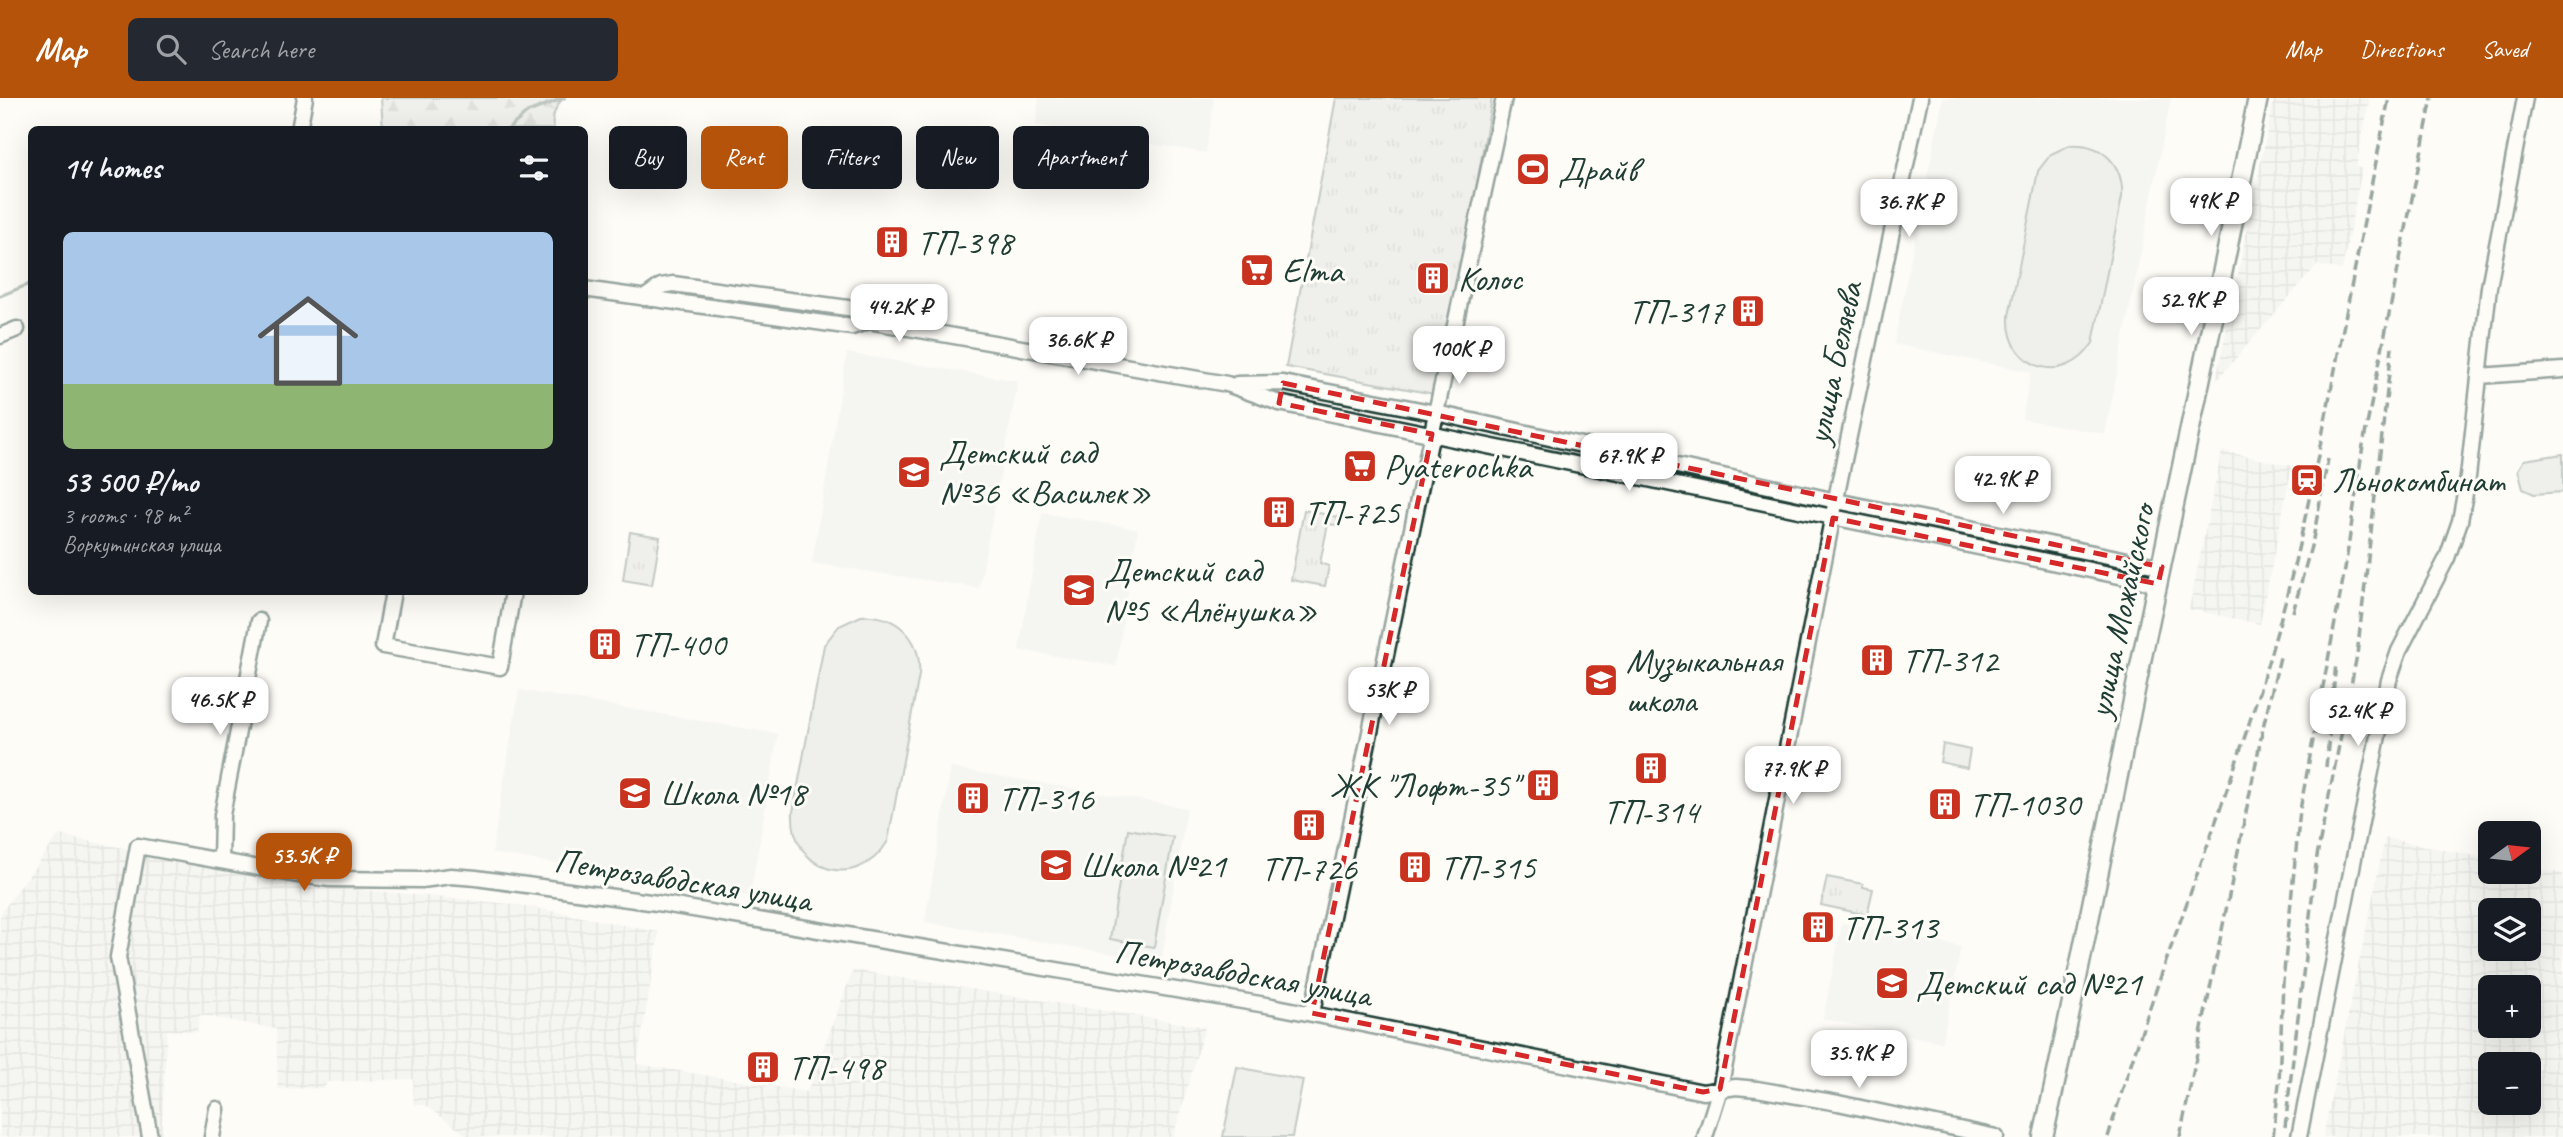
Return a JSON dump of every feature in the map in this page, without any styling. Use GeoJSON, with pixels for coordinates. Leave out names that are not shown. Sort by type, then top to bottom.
{"type":"FeatureCollection","features":[{"type":"Feature","properties":{"kind":"main road","name":"улица Можайского"},"geometry":{"type":"LineString","coordinates":[[2043,1137],[2202,382],[2258,98]]}},
{"type":"Feature","properties":{"kind":"street"},"geometry":{"type":"LineString","coordinates":[[300,126],[305,98]]}},
{"type":"Feature","properties":{"kind":"street"},"geometry":{"type":"LineString","coordinates":[[1312,1013],[1504,98]]}},
{"type":"Feature","properties":{"kind":"street","name":"улица Беляева"},"geometry":{"type":"LineString","coordinates":[[1705,1137],[1720,1088],[1836,501],[1920,98]]}},
{"type":"Feature","properties":{"kind":"street"},"geometry":{"type":"LineString","coordinates":[[2299,1137],[2389,680],[2399,651],[2447,558],[2460,521],[2468,477],[2484,321],[2507,181],[2525,98]]}},
{"type":"Feature","properties":{"kind":"street"},"geometry":{"type":"LineString","coordinates":[[588,290],[852,327],[868,321],[1227,384],[1279,403],[1833,518],[2160,575]]}},
{"type":"Feature","properties":{"kind":"street"},"geometry":{"type":"LineString","coordinates":[[2484,321],[2495,374]]}},
{"type":"Feature","properties":{"kind":"street"},"geometry":{"type":"LineString","coordinates":[[0,336],[18,329]]}},
{"type":"Feature","properties":{"kind":"street"},"geometry":{"type":"LineString","coordinates":[[2479,376],[2563,370]]}},
{"type":"Feature","properties":{"kind":"street"},"geometry":{"type":"LineString","coordinates":[[1279,403],[1283,383]]}},
{"type":"Feature","properties":{"kind":"street"},"geometry":{"type":"LineString","coordinates":[[1227,384],[1283,383],[1436,413],[2160,575]]}},
{"type":"Feature","properties":{"kind":"street"},"geometry":{"type":"LineString","coordinates":[[392,595],[383,646],[500,667],[512,595]]}},
{"type":"Feature","properties":{"kind":"street"},"geometry":{"type":"LineString","coordinates":[[221,861],[222,815],[259,621]]}},
{"type":"Feature","properties":{"kind":"street","name":"Петрозаводская улица"},"geometry":{"type":"LineString","coordinates":[[150,1137],[118,957],[138,846],[330,879],[475,878],[657,903],[1312,1013],[1703,1092],[1736,1087],[1838,1103],[1996,1137]]}},
{"type":"Feature","properties":{"kind":"street"},"geometry":{"type":"LineString","coordinates":[[212,1137],[217,1109]]}},
{"type":"Feature","properties":{"kind":"highlighted area"},"geometry":{"type":"Polygon","coordinates":[[[1283,383],[2162,567],[2158,584],[1833,518],[1720,1089],[1703,1092],[1312,1013],[1432,434],[1279,403],[1283,383]]]}},
{"type":"Feature","properties":{"kind":"shaded area"},"geometry":{"type":"Polygon","coordinates":[[[1039,98],[1214,98],[1206,153],[1149,144],[1149,126],[1036,125],[1039,98]]]}},
{"type":"Feature","properties":{"kind":"shaded area"},"geometry":{"type":"Polygon","coordinates":[[[1943,98],[2171,98],[2105,434],[2022,419],[2031,372],[1894,344],[1943,98]]]}},
{"type":"Feature","properties":{"kind":"shaded area"},"geometry":{"type":"Polygon","coordinates":[[[2274,98],[2370,98],[2356,167],[2362,169],[2342,270],[2317,265],[2216,381],[2274,98]]]}},
{"type":"Feature","properties":{"kind":"shaded area","name":"Детский сад №36 «Василек»"},"geometry":{"type":"Polygon","coordinates":[[[847,353],[1018,381],[979,588],[812,563],[847,353]]]}},
{"type":"Feature","properties":{"kind":"shaded area"},"geometry":{"type":"Polygon","coordinates":[[[2222,451],[2292,466],[2260,624],[2189,609],[2222,451]]]}},
{"type":"Feature","properties":{"kind":"shaded area","name":"Детский сад №5 «Алёнушка»"},"geometry":{"type":"Polygon","coordinates":[[[1042,513],[1138,529],[1116,666],[1019,650],[1042,513]]]}},
{"type":"Feature","properties":{"kind":"shaded area","name":"Школа №18"},"geometry":{"type":"Polygon","coordinates":[[[519,690],[778,734],[750,896],[492,853],[519,690]]]}},
{"type":"Feature","properties":{"kind":"shaded area","name":"Школа №21"},"geometry":{"type":"Polygon","coordinates":[[[951,768],[1187,808],[1161,962],[925,922],[951,768]]]}},
{"type":"Feature","properties":{"kind":"shaded area"},"geometry":{"type":"Polygon","coordinates":[[[59,835],[303,884],[520,905],[659,932],[637,1064],[807,1092],[853,970],[1205,1027],[1173,1137],[469,1137],[425,1105],[414,1105],[413,1079],[326,1082],[325,1088],[278,1089],[276,1029],[200,1015],[197,1032],[167,1030],[161,1137],[0,1137],[0,914],[59,835]]]}},
{"type":"Feature","properties":{"kind":"shaded area"},"geometry":{"type":"Polygon","coordinates":[[[2385,838],[2478,857],[2478,884],[2541,884],[2541,869],[2563,874],[2563,1137],[2323,1137],[2385,838]]]}},
{"type":"Feature","properties":{"kind":"shaded area","name":"Детский сад №21"},"geometry":{"type":"Polygon","coordinates":[[[1842,923],[1961,947],[1942,1042],[1823,1019],[1842,923]]]}},
{"type":"Feature","properties":{"kind":"green space"},"geometry":{"type":"Polygon","coordinates":[[[381,98],[564,98],[554,112],[554,126],[383,126],[381,98]]]}},
{"type":"Feature","properties":{"kind":"green space"},"geometry":{"type":"Polygon","coordinates":[[[1336,98],[1492,98],[1440,395],[1286,367],[1336,98]]]}},
{"type":"Feature","properties":{"kind":"green space"},"geometry":{"type":"Polygon","coordinates":[[[2070,145],[2092,148],[2109,158],[2119,175],[2122,197],[2093,343],[2081,357],[2068,365],[2053,368],[2039,366],[2027,360],[2017,349],[2011,334],[2009,316],[2038,171],[2051,154],[2070,145]]]}},
{"type":"Feature","properties":{"kind":"green space"},"geometry":{"type":"Polygon","coordinates":[[[2563,454],[2563,492],[2534,494],[2523,489],[2518,470],[2524,460],[2563,454]]]}},
{"type":"Feature","properties":{"kind":"green space"},"geometry":{"type":"Polygon","coordinates":[[[1304,510],[1338,517],[1336,525],[1328,524],[1320,563],[1329,566],[1325,586],[1291,580],[1304,510]]]}},
{"type":"Feature","properties":{"kind":"green space"},"geometry":{"type":"Polygon","coordinates":[[[630,532],[660,537],[652,585],[623,580],[630,532]]]}},
{"type":"Feature","properties":{"kind":"green space"},"geometry":{"type":"Polygon","coordinates":[[[861,616],[886,619],[905,631],[916,650],[919,675],[888,841],[875,857],[860,867],[828,869],[814,861],[802,849],[795,833],[793,812],[824,645],[839,626],[861,616]]]}},
{"type":"Feature","properties":{"kind":"green space"},"geometry":{"type":"Polygon","coordinates":[[[1943,744],[1970,750],[1967,768],[1940,762],[1943,744]]]}},
{"type":"Feature","properties":{"kind":"green space"},"geometry":{"type":"Polygon","coordinates":[[[1128,829],[1173,837],[1154,947],[1110,939],[1128,829]]]}},
{"type":"Feature","properties":{"kind":"green space"},"geometry":{"type":"Polygon","coordinates":[[[1827,877],[1863,884],[1863,887],[1873,889],[1867,915],[1821,905],[1827,877]]]}},
{"type":"Feature","properties":{"kind":"green space"},"geometry":{"type":"Polygon","coordinates":[[[1237,1067],[1303,1080],[1292,1137],[1223,1137],[1237,1067]]]}},
{"type":"Feature","properties":{"kind":"waterway"},"geometry":{"type":"LineString","coordinates":[[512,126],[528,112],[564,98]]}},
{"type":"Feature","properties":{"kind":"waterway"},"geometry":{"type":"LineString","coordinates":[[0,296],[28,285]]}},
{"type":"Feature","properties":{"kind":"railway"},"geometry":{"type":"LineString","coordinates":[[2108,1137],[2127,1075],[2233,772],[2281,617],[2311,488],[2389,98]]}},
{"type":"Feature","properties":{"kind":"railway"},"geometry":{"type":"LineString","coordinates":[[2273,1137],[2279,1084],[2283,982],[2300,810],[2345,569],[2363,445],[2432,98]]}},
{"type":"Feature","properties":{"kind":"railway"},"geometry":{"type":"LineString","coordinates":[[2285,1127],[2317,856],[2357,655],[2392,347]]}},
{"type":"Feature","properties":{"kind":"railway"},"geometry":{"type":"LineString","coordinates":[[2293,612],[2313,539],[2328,459]]}},
{"type":"Feature","properties":{"kind":"railway"},"geometry":{"type":"LineString","coordinates":[[2180,1137],[2264,723],[2281,653]]}},
{"type":"Feature","properties":{"kind":"railway"},"geometry":{"type":"LineString","coordinates":[[2326,767],[2336,663]]}},
{"type":"Feature","properties":{"kind":"place","name":"Драйв"},"geometry":{"type":"Point","coordinates":[1533,169]}},
{"type":"Feature","properties":{"kind":"place","name":"ТП-398"},"geometry":{"type":"Point","coordinates":[892,242]}},
{"type":"Feature","properties":{"kind":"place","name":"Elma"},"geometry":{"type":"Point","coordinates":[1257,270]}},
{"type":"Feature","properties":{"kind":"place","name":"Колос"},"geometry":{"type":"Point","coordinates":[1433,278]}},
{"type":"Feature","properties":{"kind":"place","name":"ТП-317"},"geometry":{"type":"Point","coordinates":[1748,311]}},
{"type":"Feature","properties":{"kind":"place","name":"Pyaterochka"},"geometry":{"type":"Point","coordinates":[1360,466]}},
{"type":"Feature","properties":{"kind":"place","name":"Детский сад №36 «Василек»"},"geometry":{"type":"Point","coordinates":[914,472]}},
{"type":"Feature","properties":{"kind":"place","name":"Льнокомбинат"},"geometry":{"type":"Point","coordinates":[2307,480]}},
{"type":"Feature","properties":{"kind":"place","name":"ТП-725"},"geometry":{"type":"Point","coordinates":[1279,512]}},
{"type":"Feature","properties":{"kind":"place","name":"Детский сад №5 «Алёнушка»"},"geometry":{"type":"Point","coordinates":[1079,590]}},
{"type":"Feature","properties":{"kind":"place","name":"ТП-400"},"geometry":{"type":"Point","coordinates":[605,644]}},
{"type":"Feature","properties":{"kind":"place","name":"ТП-312"},"geometry":{"type":"Point","coordinates":[1877,660]}},
{"type":"Feature","properties":{"kind":"place","name":"Музыкальная школа"},"geometry":{"type":"Point","coordinates":[1601,680]}},
{"type":"Feature","properties":{"kind":"place","name":"ТП-314"},"geometry":{"type":"Point","coordinates":[1651,768]}},
{"type":"Feature","properties":{"kind":"place","name":"ЖК \"Лофт-35\""},"geometry":{"type":"Point","coordinates":[1543,785]}},
{"type":"Feature","properties":{"kind":"place","name":"Школа №18"},"geometry":{"type":"Point","coordinates":[635,793]}},
{"type":"Feature","properties":{"kind":"place","name":"ТП-316"},"geometry":{"type":"Point","coordinates":[973,798]}},
{"type":"Feature","properties":{"kind":"place","name":"ТП-1030"},"geometry":{"type":"Point","coordinates":[1945,804]}},
{"type":"Feature","properties":{"kind":"place","name":"ТП-726"},"geometry":{"type":"Point","coordinates":[1309,825]}},
{"type":"Feature","properties":{"kind":"place","name":"Школа №21"},"geometry":{"type":"Point","coordinates":[1056,865]}},
{"type":"Feature","properties":{"kind":"place","name":"ТП-315"},"geometry":{"type":"Point","coordinates":[1415,867]}},
{"type":"Feature","properties":{"kind":"place","name":"ТП-313"},"geometry":{"type":"Point","coordinates":[1818,927]}},
{"type":"Feature","properties":{"kind":"place","name":"Детский сад №21"},"geometry":{"type":"Point","coordinates":[1892,983]}},
{"type":"Feature","properties":{"kind":"place","name":"ТП-498"},"geometry":{"type":"Point","coordinates":[763,1067]}}]}
